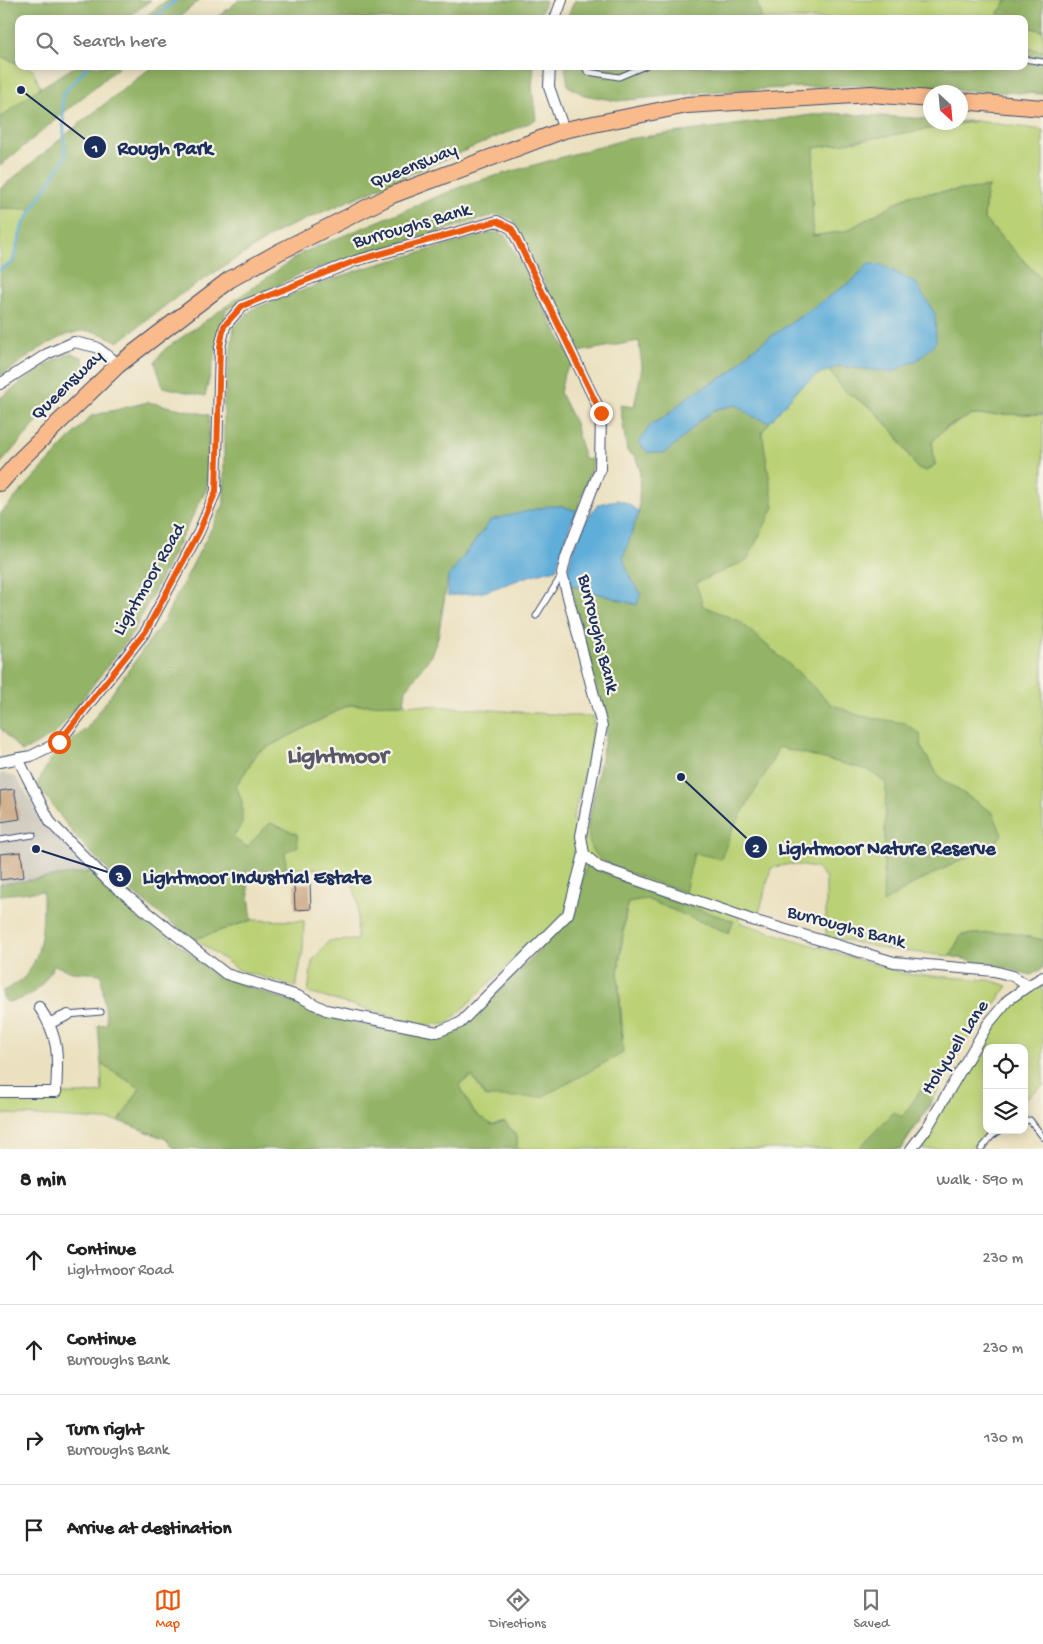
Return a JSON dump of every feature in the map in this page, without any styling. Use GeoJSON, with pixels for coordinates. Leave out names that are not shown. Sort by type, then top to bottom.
{"type":"FeatureCollection","features":[{"type":"Feature","properties":{"kind":"main road","name":"Queensway"},"geometry":{"type":"LineString","coordinates":[[0,483],[20,459],[118,365],[229,280],[279,252],[392,195],[564,130],[687,105],[872,94],[923,98]]}},
{"type":"Feature","properties":{"kind":"main road"},"geometry":{"type":"LineString","coordinates":[[968,102],[1043,108]]}},
{"type":"Feature","properties":{"kind":"street"},"geometry":{"type":"LineString","coordinates":[[556,15],[562,0]]}},
{"type":"Feature","properties":{"kind":"street"},"geometry":{"type":"LineString","coordinates":[[550,70],[549,87],[564,130]]}},
{"type":"Feature","properties":{"kind":"street","name":"Burroughs Bank"},"geometry":{"type":"LineString","coordinates":[[218,411],[220,347],[224,326],[242,306],[355,261],[497,221],[512,229],[601,413],[600,469],[566,557],[562,574],[602,726],[582,836],[584,854],[599,867],[758,922],[894,962],[994,971],[1013,976],[1028,986]]}},
{"type":"Feature","properties":{"kind":"street"},"geometry":{"type":"LineString","coordinates":[[0,384],[47,354],[74,342],[96,348],[118,365]]}},
{"type":"Feature","properties":{"kind":"street","name":"Lightmoor Road"},"geometry":{"type":"LineString","coordinates":[[0,762],[31,756],[59,742],[146,631],[199,532],[216,491],[218,411]]}},
{"type":"Feature","properties":{"kind":"street"},"geometry":{"type":"LineString","coordinates":[[18,758],[51,823],[108,880],[226,974],[298,996],[326,1010],[438,1032],[460,1023],[568,914],[584,854]]}},
{"type":"Feature","properties":{"kind":"street","name":"Holywell Lane"},"geometry":{"type":"LineString","coordinates":[[911,1149],[926,1128],[988,1024],[1008,1000],[1043,977]]}},
{"type":"Feature","properties":{"kind":"street"},"geometry":{"type":"LineString","coordinates":[[0,1092],[56,1092],[58,1054],[50,1023],[40,1007]]}},
{"type":"Feature","properties":{"kind":"street"},"geometry":{"type":"LineString","coordinates":[[50,1023],[68,1015]]}},
{"type":"Feature","properties":{"kind":"lane"},"geometry":{"type":"LineString","coordinates":[[1028,60],[1043,62]]}},
{"type":"Feature","properties":{"kind":"lane"},"geometry":{"type":"LineString","coordinates":[[587,70],[588,72],[618,77],[635,70]]}},
{"type":"Feature","properties":{"kind":"lane"},"geometry":{"type":"LineString","coordinates":[[536,616],[562,574]]}},
{"type":"Feature","properties":{"kind":"lane"},"geometry":{"type":"LineString","coordinates":[[0,840],[33,835]]}},
{"type":"Feature","properties":{"kind":"lane"},"geometry":{"type":"LineString","coordinates":[[68,1015],[101,1012]]}},
{"type":"Feature","properties":{"kind":"lane"},"geometry":{"type":"LineString","coordinates":[[1028,1120],[1030,1120],[1043,1137]]}},
{"type":"Feature","properties":{"kind":"lane"},"geometry":{"type":"LineString","coordinates":[[981,1149],[995,1134]]}},
{"type":"Feature","properties":{"kind":"shaded area"},"geometry":{"type":"Polygon","coordinates":[[[0,773],[16,777],[47,827],[95,871],[0,884],[0,773]]]}},
{"type":"Feature","properties":{"kind":"green space"},"geometry":{"type":"Polygon","coordinates":[[[0,0],[151,0],[131,15],[15,15],[15,62],[0,56],[0,0]]]}},
{"type":"Feature","properties":{"kind":"green space"},"geometry":{"type":"Polygon","coordinates":[[[167,0],[200,0],[182,15],[147,15],[167,0]]]}},
{"type":"Feature","properties":{"kind":"green space"},"geometry":{"type":"Polygon","coordinates":[[[239,0],[546,0],[540,15],[220,15],[239,0]]]}},
{"type":"Feature","properties":{"kind":"green space"},"geometry":{"type":"Polygon","coordinates":[[[575,0],[756,0],[761,15],[568,15],[575,0]]]}},
{"type":"Feature","properties":{"kind":"green space"},"geometry":{"type":"Polygon","coordinates":[[[756,0],[1007,0],[998,13],[999,15],[761,15],[756,0]]]}},
{"type":"Feature","properties":{"kind":"green space"},"geometry":{"type":"Polygon","coordinates":[[[1007,0],[1043,0],[1043,31],[1028,27],[1028,15],[999,15],[998,13],[1007,0]]]}},
{"type":"Feature","properties":{"kind":"green space"},"geometry":{"type":"Polygon","coordinates":[[[1028,27],[1043,31],[1043,51],[1028,49],[1028,27]]]}},
{"type":"Feature","properties":{"kind":"green space"},"geometry":{"type":"Polygon","coordinates":[[[1028,49],[1043,51],[1043,94],[968,90],[968,85],[923,85],[923,88],[852,85],[718,91],[617,101],[584,95],[568,86],[566,70],[1028,70],[1028,49]]]}},
{"type":"Feature","properties":{"kind":"green space"},"geometry":{"type":"Polygon","coordinates":[[[0,56],[15,62],[15,70],[33,70],[50,110],[0,151],[0,56]]]}},
{"type":"Feature","properties":{"kind":"green space"},"geometry":{"type":"Polygon","coordinates":[[[69,70],[115,70],[0,166],[0,118],[32,93],[69,70]]]}},
{"type":"Feature","properties":{"kind":"green space"},"geometry":{"type":"Polygon","coordinates":[[[148,70],[534,70],[532,87],[536,120],[281,230],[178,296],[118,342],[89,331],[66,335],[42,347],[0,377],[0,269],[12,263],[23,224],[32,209],[0,208],[0,189],[148,70]]]}},
{"type":"Feature","properties":{"kind":"green space"},"geometry":{"type":"Polygon","coordinates":[[[827,113],[923,119],[923,130],[814,148],[812,188],[813,236],[846,231],[910,195],[990,187],[986,191],[984,219],[1043,281],[1043,414],[971,415],[945,428],[932,442],[935,465],[927,471],[917,468],[894,432],[872,409],[845,391],[828,370],[839,366],[892,372],[916,283],[868,264],[856,278],[750,351],[732,372],[690,395],[665,417],[650,425],[683,438],[699,421],[717,409],[736,405],[754,417],[770,422],[762,432],[774,507],[747,560],[696,583],[703,606],[739,621],[800,674],[831,704],[860,716],[905,723],[920,734],[921,747],[939,777],[993,813],[1002,835],[994,844],[913,884],[883,903],[886,783],[868,770],[778,747],[771,764],[733,828],[721,859],[694,853],[685,892],[622,870],[600,858],[591,849],[588,825],[607,730],[570,585],[636,605],[631,580],[623,558],[639,512],[640,469],[635,456],[627,451],[620,405],[634,407],[642,367],[639,341],[578,352],[513,219],[497,214],[302,273],[226,310],[205,396],[163,387],[155,362],[165,349],[302,253],[470,183],[627,139],[827,113]]]}},
{"type":"Feature","properties":{"kind":"green space"},"geometry":{"type":"Polygon","coordinates":[[[976,121],[1043,130],[1043,281],[984,219],[986,191],[989,188],[910,195],[846,231],[813,236],[812,188],[814,148],[923,130],[968,130],[968,122],[976,121]]]}},
{"type":"Feature","properties":{"kind":"green space"},"geometry":{"type":"Polygon","coordinates":[[[0,208],[32,209],[23,224],[12,263],[0,269],[0,208]]]}},
{"type":"Feature","properties":{"kind":"green space"},"geometry":{"type":"Polygon","coordinates":[[[495,232],[506,236],[573,363],[564,374],[560,393],[575,423],[584,458],[594,460],[577,511],[561,506],[491,520],[448,577],[438,637],[431,656],[406,690],[404,704],[349,705],[258,752],[236,786],[242,802],[242,823],[233,838],[247,847],[270,823],[297,834],[298,846],[285,852],[286,869],[246,871],[252,920],[195,939],[162,916],[101,864],[74,834],[37,784],[50,760],[87,728],[163,622],[224,504],[224,402],[234,327],[253,309],[361,269],[495,232]]]}},
{"type":"Feature","properties":{"kind":"green space"},"geometry":{"type":"Polygon","coordinates":[[[70,353],[82,357],[84,363],[83,371],[0,464],[0,398],[46,365],[70,353]]]}},
{"type":"Feature","properties":{"kind":"green space"},"geometry":{"type":"Polygon","coordinates":[[[828,370],[845,391],[872,409],[894,432],[917,468],[935,465],[932,442],[943,430],[971,415],[1043,414],[1043,940],[1007,932],[962,935],[950,956],[885,949],[826,936],[826,878],[816,868],[790,864],[771,868],[758,917],[738,910],[741,923],[905,974],[989,980],[1008,986],[966,1041],[925,1113],[901,1149],[517,1149],[517,1136],[492,1126],[474,1113],[459,1084],[472,1076],[485,1097],[478,1064],[174,1149],[166,1139],[119,1121],[7,1114],[0,1116],[0,1099],[9,1095],[60,1097],[61,1094],[102,1092],[101,1064],[140,1088],[224,983],[300,1003],[320,1019],[431,1039],[467,1025],[520,981],[545,940],[525,948],[447,1024],[425,1025],[308,993],[312,961],[329,941],[357,940],[358,903],[350,873],[304,868],[286,869],[285,852],[247,847],[233,838],[242,802],[236,786],[258,752],[349,705],[404,704],[594,717],[589,759],[572,821],[588,825],[607,730],[570,585],[636,605],[623,558],[639,512],[640,469],[635,456],[627,451],[770,422],[798,389],[818,373],[828,370]],[[922,749],[883,903],[913,884],[959,791],[939,777],[922,749]],[[627,905],[614,930],[623,1038],[618,974],[627,905]]]}},
{"type":"Feature","properties":{"kind":"green space"},"geometry":{"type":"Polygon","coordinates":[[[148,402],[209,415],[207,488],[132,634],[56,733],[22,752],[0,728],[0,514],[91,416],[148,402]]]}},
{"type":"Feature","properties":{"kind":"green space"},"geometry":{"type":"Polygon","coordinates":[[[587,865],[659,896],[734,921],[728,933],[646,899],[628,902],[618,974],[623,1053],[542,1097],[486,1097],[472,1076],[459,1084],[474,1113],[492,1125],[505,1122],[517,1136],[517,1149],[174,1149],[166,1139],[119,1121],[140,1088],[101,1064],[98,1025],[107,1024],[101,974],[72,972],[54,965],[41,986],[30,995],[7,1002],[3,997],[3,991],[18,983],[26,975],[36,956],[41,935],[43,891],[0,895],[0,884],[95,871],[155,925],[208,967],[241,984],[327,1016],[431,1039],[467,1025],[572,915],[587,865]]]}},
{"type":"Feature","properties":{"kind":"green space"},"geometry":{"type":"Polygon","coordinates":[[[252,920],[304,921],[303,950],[296,987],[239,970],[195,939],[252,920]]]}},
{"type":"Feature","properties":{"kind":"green space"},"geometry":{"type":"Polygon","coordinates":[[[1007,932],[1043,940],[1043,968],[1031,975],[950,956],[961,935],[1007,932]]]}},
{"type":"Feature","properties":{"kind":"green space"},"geometry":{"type":"Polygon","coordinates":[[[1043,983],[1043,1086],[1028,1096],[1028,1044],[983,1044],[984,1134],[970,1149],[910,1149],[1011,1001],[1043,983]]]}},
{"type":"Feature","properties":{"kind":"green space"},"geometry":{"type":"Polygon","coordinates":[[[921,1090],[932,1100],[901,1149],[858,1149],[894,1112],[902,1117],[921,1090]]]}},
{"type":"Feature","properties":{"kind":"water"},"geometry":{"type":"Polygon","coordinates":[[[868,264],[882,265],[916,283],[935,314],[936,342],[919,359],[892,372],[839,366],[819,374],[798,389],[770,422],[754,417],[736,405],[716,409],[699,421],[683,438],[664,453],[647,452],[639,443],[650,425],[665,417],[690,395],[732,372],[750,351],[856,278],[868,264]]]}},
{"type":"Feature","properties":{"kind":"water"},"geometry":{"type":"Polygon","coordinates":[[[617,500],[627,503],[639,512],[623,558],[631,580],[641,593],[637,605],[570,585],[568,573],[571,557],[578,537],[588,518],[598,505],[617,500]]]}},
{"type":"Feature","properties":{"kind":"water"},"geometry":{"type":"Polygon","coordinates":[[[549,506],[561,506],[577,511],[570,525],[556,569],[532,575],[484,592],[448,596],[448,577],[491,520],[549,506]]]}},
{"type":"Feature","properties":{"kind":"building"},"geometry":{"type":"Polygon","coordinates":[[[14,789],[20,819],[0,822],[0,791],[14,789]]]}},
{"type":"Feature","properties":{"kind":"building"},"geometry":{"type":"Polygon","coordinates":[[[21,852],[24,877],[0,880],[0,854],[21,852]]]}},
{"type":"Feature","properties":{"kind":"building"},"geometry":{"type":"Polygon","coordinates":[[[310,883],[311,909],[295,910],[294,884],[310,883]]]}},
{"type":"Feature","properties":{"kind":"waterway"},"geometry":{"type":"LineString","coordinates":[[158,15],[176,0]]}},
{"type":"Feature","properties":{"kind":"waterway"},"geometry":{"type":"LineString","coordinates":[[65,153],[62,95],[84,70]]}},
{"type":"Feature","properties":{"kind":"waterway"},"geometry":{"type":"LineString","coordinates":[[0,269],[12,263],[23,224],[66,156]]}},
{"type":"Feature","properties":{"kind":"place","name":"Rough Park"},"geometry":{"type":"Point","coordinates":[21,90]}},
{"type":"Feature","properties":{"kind":"place","name":"Lightmoor Nature Reserve"},"geometry":{"type":"Point","coordinates":[681,777]}},
{"type":"Feature","properties":{"kind":"place","name":"Lightmoor Industrial Estate"},"geometry":{"type":"Point","coordinates":[36,849]}},
{"type":"Feature","properties":{"kind":"district","name":"Lightmoor"},"geometry":{"type":"Point","coordinates":[338,757]}},
{"type":"Feature","properties":{"kind":"route"},"geometry":{"type":"LineString","coordinates":[[59,742],[146,631],[199,532],[216,491],[220,347],[224,326],[242,306],[355,261],[497,221],[512,229],[601,413]]}}]}
